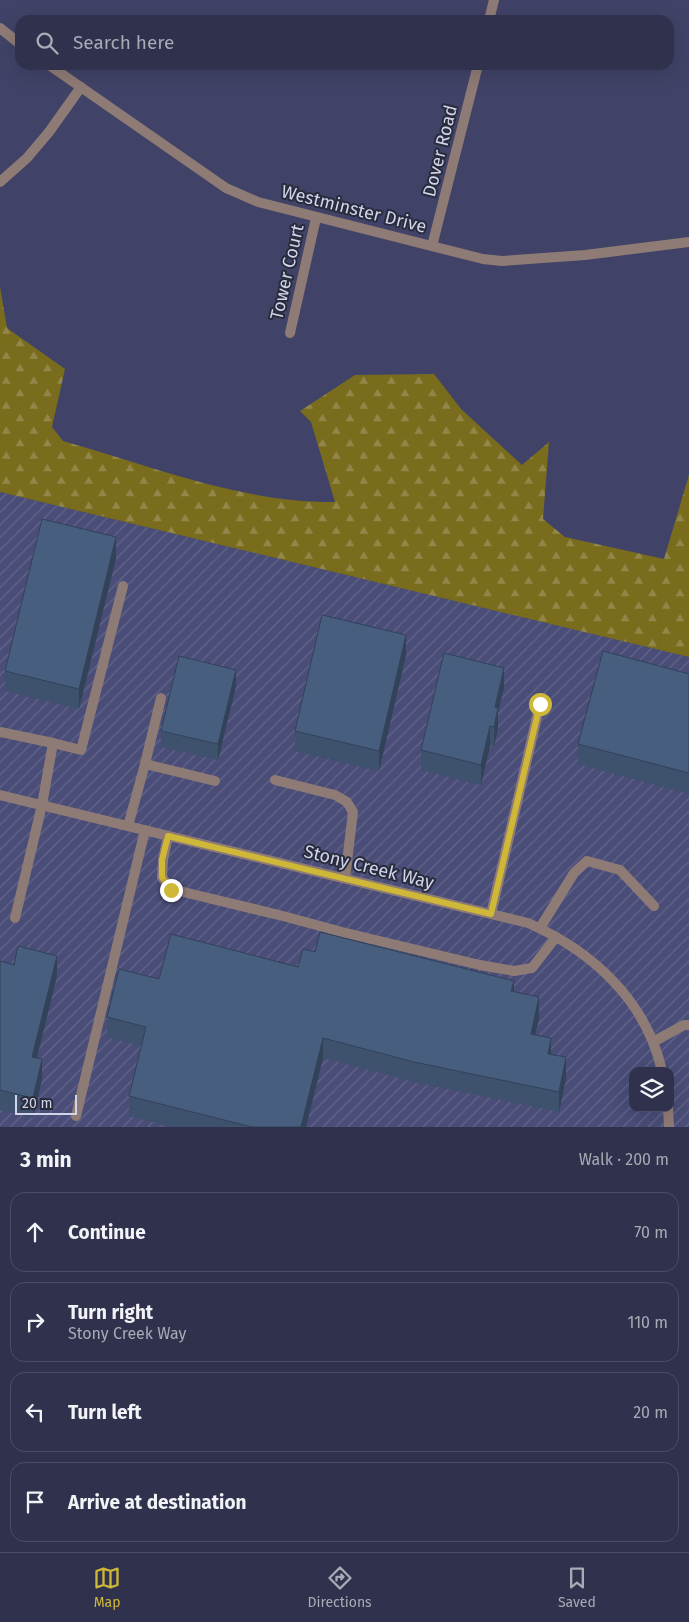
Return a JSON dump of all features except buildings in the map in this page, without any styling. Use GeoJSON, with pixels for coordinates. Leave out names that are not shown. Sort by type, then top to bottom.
{"type":"FeatureCollection","features":[{"type":"Feature","properties":{"kind":"street"},"geometry":{"type":"LineString","coordinates":[[490,15],[494,0]]}},
{"type":"Feature","properties":{"kind":"street"},"geometry":{"type":"LineString","coordinates":[[0,28],[15,40]]}},
{"type":"Feature","properties":{"kind":"street","name":"Westminster Drive"},"geometry":{"type":"LineString","coordinates":[[56,70],[226,188],[258,202],[316,218],[484,259],[502,260],[585,255],[689,242]]}},
{"type":"Feature","properties":{"kind":"street","name":"Dover Road"},"geometry":{"type":"LineString","coordinates":[[432,246],[477,70]]}},
{"type":"Feature","properties":{"kind":"street"},"geometry":{"type":"LineString","coordinates":[[0,182],[27,158],[81,87]]}},
{"type":"Feature","properties":{"kind":"street","name":"Tower Court"},"geometry":{"type":"LineString","coordinates":[[290,333],[316,218]]}},
{"type":"Feature","properties":{"kind":"street"},"geometry":{"type":"LineString","coordinates":[[0,732],[82,750],[123,586]]}},
{"type":"Feature","properties":{"kind":"street"},"geometry":{"type":"LineString","coordinates":[[128,826],[161,698]]}},
{"type":"Feature","properties":{"kind":"street"},"geometry":{"type":"LineString","coordinates":[[491,914],[540,704]]}},
{"type":"Feature","properties":{"kind":"street"},"geometry":{"type":"LineString","coordinates":[[15,918],[42,805],[53,743]]}},
{"type":"Feature","properties":{"kind":"street"},"geometry":{"type":"LineString","coordinates":[[145,764],[215,781]]}},
{"type":"Feature","properties":{"kind":"street"},"geometry":{"type":"LineString","coordinates":[[275,780],[335,795],[347,802],[353,812],[345,878]]}},
{"type":"Feature","properties":{"kind":"street","name":"Stony Creek Way"},"geometry":{"type":"LineString","coordinates":[[0,795],[528,923],[578,949],[611,977],[635,1008],[653,1042],[661,1067]]}},
{"type":"Feature","properties":{"kind":"street"},"geometry":{"type":"LineString","coordinates":[[76,1116],[145,830]]}},
{"type":"Feature","properties":{"kind":"street"},"geometry":{"type":"LineString","coordinates":[[168,836],[162,860],[162,877],[171,890],[514,972],[532,968],[556,937]]}},
{"type":"Feature","properties":{"kind":"street"},"geometry":{"type":"LineString","coordinates":[[540,928],[574,873],[587,861],[620,870],[654,906]]}},
{"type":"Feature","properties":{"kind":"street"},"geometry":{"type":"LineString","coordinates":[[653,1042],[684,1025],[689,1025]]}},
{"type":"Feature","properties":{"kind":"street"},"geometry":{"type":"LineString","coordinates":[[668,1112],[669,1127]]}},
{"type":"Feature","properties":{"kind":"shaded area"},"geometry":{"type":"Polygon","coordinates":[[[0,492],[689,657],[689,1127],[0,1127],[0,492]]]}},
{"type":"Feature","properties":{"kind":"green space"},"geometry":{"type":"Polygon","coordinates":[[[0,287],[7,328],[65,369],[52,427],[63,441],[163,472],[231,490],[265,496],[300,501],[335,502],[311,422],[300,411],[355,375],[434,374],[461,409],[522,465],[549,442],[543,519],[565,537],[664,559],[689,475],[689,657],[0,492],[0,287]]]}},
{"type":"Feature","properties":{"kind":"route"},"geometry":{"type":"LineString","coordinates":[[171,890],[162,877],[162,860],[168,836],[491,914],[540,704]]}}]}
